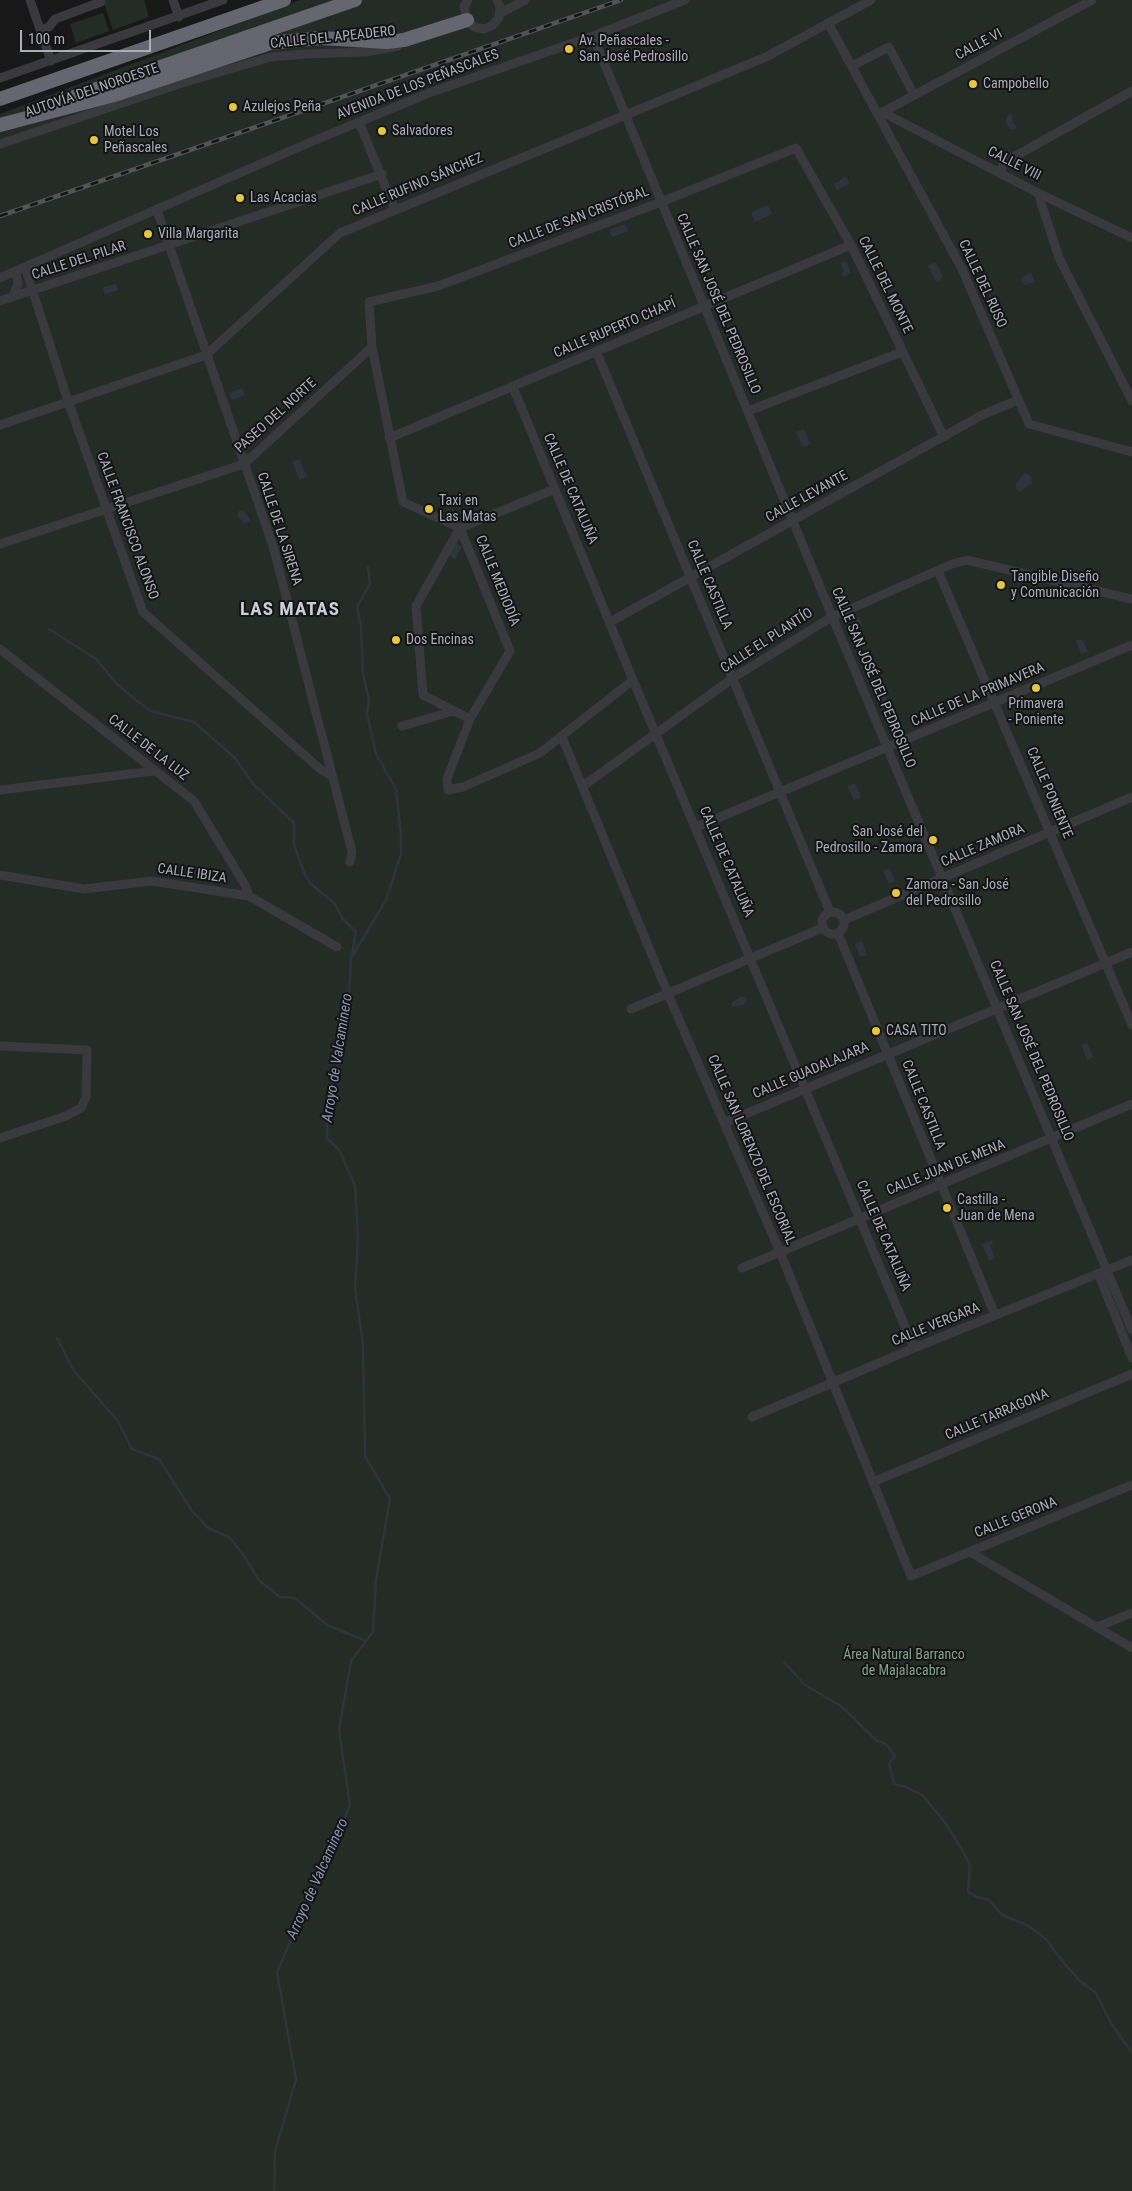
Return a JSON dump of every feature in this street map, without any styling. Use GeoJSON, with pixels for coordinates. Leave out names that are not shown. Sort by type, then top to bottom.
{"type":"FeatureCollection","features":[{"type":"Feature","properties":{"kind":"highway","name":"AUTOVÍA DEL NOROESTE"},"geometry":{"type":"LineString","coordinates":[[0,99],[284,0]]}},
{"type":"Feature","properties":{"kind":"highway","name":"AUTOVÍA DEL NOROESTE"},"geometry":{"type":"LineString","coordinates":[[0,123],[355,0]]}},
{"type":"Feature","properties":{"kind":"highway"},"geometry":{"type":"LineString","coordinates":[[0,123],[114,95],[270,43],[321,38],[387,42],[404,40],[468,22]]}},
{"type":"Feature","properties":{"kind":"street"},"geometry":{"type":"LineString","coordinates":[[30,0],[51,61]]}},
{"type":"Feature","properties":{"kind":"street"},"geometry":{"type":"LineString","coordinates":[[173,0],[179,17]]}},
{"type":"Feature","properties":{"kind":"street"},"geometry":{"type":"LineString","coordinates":[[0,78],[179,17],[223,0]]}},
{"type":"Feature","properties":{"kind":"street"},"geometry":{"type":"LineString","coordinates":[[468,0],[464,8],[468,22]]}},
{"type":"Feature","properties":{"kind":"street"},"geometry":{"type":"LineString","coordinates":[[497,0],[501,13],[525,0]]}},
{"type":"Feature","properties":{"kind":"street","name":"AVENIDA DE LOS PEÑASCALES"},"geometry":{"type":"LineString","coordinates":[[0,278],[429,93],[593,36],[684,0]]}},
{"type":"Feature","properties":{"kind":"street","name":"CALLE RUFINO SÁNCHEZ"},"geometry":{"type":"LineString","coordinates":[[0,425],[206,355],[340,233],[766,57],[871,0]]}},
{"type":"Feature","properties":{"kind":"street","name":"CALLE VI"},"geometry":{"type":"LineString","coordinates":[[881,113],[1092,0]]}},
{"type":"Feature","properties":{"kind":"street"},"geometry":{"type":"LineString","coordinates":[[41,30],[49,28],[55,19],[101,2]]}},
{"type":"Feature","properties":{"kind":"street","name":"CALLE DEL APEADERO"},"geometry":{"type":"LineString","coordinates":[[0,144],[179,84],[271,57],[387,49],[468,22],[479,29],[489,28],[497,22],[501,13]]}},
{"type":"Feature","properties":{"kind":"street","name":"CALLE DEL RUSO"},"geometry":{"type":"LineString","coordinates":[[828,23],[881,113],[962,269],[1029,424],[1132,452]]}},
{"type":"Feature","properties":{"kind":"street","name":"CALLE SAN JOSÉ DEL PEDROSILLO"},"geometry":{"type":"LineString","coordinates":[[593,36],[832,616],[1052,1139],[1103,1273],[1132,1358]]}},
{"type":"Feature","properties":{"kind":"street"},"geometry":{"type":"LineString","coordinates":[[852,66],[889,47],[914,96]]}},
{"type":"Feature","properties":{"kind":"street"},"geometry":{"type":"LineString","coordinates":[[1001,173],[1003,163],[1132,92]]}},
{"type":"Feature","properties":{"kind":"street","name":"CALLE VIII"},"geometry":{"type":"LineString","coordinates":[[881,113],[1038,193],[1132,238]]}},
{"type":"Feature","properties":{"kind":"street"},"geometry":{"type":"LineString","coordinates":[[359,122],[382,174],[395,210]]}},
{"type":"Feature","properties":{"kind":"street","name":"CALLE DE SAN CRISTÓBAL"},"geometry":{"type":"LineString","coordinates":[[372,348],[369,302],[438,286],[796,148]]}},
{"type":"Feature","properties":{"kind":"street","name":"CALLE DEL MONTE"},"geometry":{"type":"LineString","coordinates":[[796,148],[851,245],[944,437]]}},
{"type":"Feature","properties":{"kind":"street","name":"CALLE DEL PILAR"},"geometry":{"type":"LineString","coordinates":[[0,301],[382,174]]}},
{"type":"Feature","properties":{"kind":"street"},"geometry":{"type":"LineString","coordinates":[[1038,193],[1058,258],[1132,401]]}},
{"type":"Feature","properties":{"kind":"street","name":"CALLE DE LA SIRENA"},"geometry":{"type":"LineString","coordinates":[[157,210],[273,546],[352,852],[350,862]]}},
{"type":"Feature","properties":{"kind":"street","name":"CALLE RUPERTO CHAPÍ"},"geometry":{"type":"LineString","coordinates":[[389,438],[851,245]]}},
{"type":"Feature","properties":{"kind":"street","name":"CALLE FRANCISCO ALONSO"},"geometry":{"type":"LineString","coordinates":[[25,266],[68,401],[143,612],[312,762],[333,777]]}},
{"type":"Feature","properties":{"kind":"street","name":"CALLE DEL PILAR"},"geometry":{"type":"LineString","coordinates":[[13,296],[18,284],[16,271]]}},
{"type":"Feature","properties":{"kind":"street","name":"CALLE MEDIODÍA"},"geometry":{"type":"LineString","coordinates":[[372,348],[403,502],[460,528],[510,651],[470,719],[447,779],[448,790],[462,787],[540,753],[562,737]]}},
{"type":"Feature","properties":{"kind":"street","name":"PASEO DEL NORTE"},"geometry":{"type":"LineString","coordinates":[[0,544],[244,464],[372,348]]}},
{"type":"Feature","properties":{"kind":"street","name":"CALLE CASTILLA"},"geometry":{"type":"LineString","coordinates":[[597,352],[830,912]]}},
{"type":"Feature","properties":{"kind":"street"},"geometry":{"type":"LineString","coordinates":[[748,411],[902,352]]}},
{"type":"Feature","properties":{"kind":"street","name":"CALLE DE CATALUÑA"},"geometry":{"type":"LineString","coordinates":[[512,387],[914,1348]]}},
{"type":"Feature","properties":{"kind":"street","name":"CALLE LEVANTE"},"geometry":{"type":"LineString","coordinates":[[610,622],[982,415],[1018,400]]}},
{"type":"Feature","properties":{"kind":"street"},"geometry":{"type":"LineString","coordinates":[[470,719],[424,695],[416,606],[460,528],[555,489]]}},
{"type":"Feature","properties":{"kind":"street","name":"CALLE EL PLANTÍO"},"geometry":{"type":"LineString","coordinates":[[583,786],[734,678],[832,616],[968,560],[1132,598]]}},
{"type":"Feature","properties":{"kind":"street","name":"CALLE PONIENTE"},"geometry":{"type":"LineString","coordinates":[[938,571],[1132,1025]]}},
{"type":"Feature","properties":{"kind":"street","name":"CALLE DE LA PRIMAVERA"},"geometry":{"type":"LineString","coordinates":[[696,828],[1132,645]]}},
{"type":"Feature","properties":{"kind":"street","name":"CALLE DE LA LUZ"},"geometry":{"type":"LineString","coordinates":[[0,649],[194,801],[245,885],[249,896]]}},
{"type":"Feature","properties":{"kind":"street"},"geometry":{"type":"LineString","coordinates":[[562,737],[633,680]]}},
{"type":"Feature","properties":{"kind":"street"},"geometry":{"type":"LineString","coordinates":[[402,726],[454,711]]}},
{"type":"Feature","properties":{"kind":"street","name":"CALLE SAN LORENZO DEL ESCORIAL"},"geometry":{"type":"LineString","coordinates":[[562,737],[668,994],[780,1252],[911,1576]]}},
{"type":"Feature","properties":{"kind":"street"},"geometry":{"type":"LineString","coordinates":[[0,790],[154,771]]}},
{"type":"Feature","properties":{"kind":"street","name":"CALLE ZAMORA"},"geometry":{"type":"LineString","coordinates":[[844,920],[1132,797]]}},
{"type":"Feature","properties":{"kind":"street","name":"CALLE IBIZA"},"geometry":{"type":"LineString","coordinates":[[0,875],[84,889],[152,881],[249,896],[337,947]]}},
{"type":"Feature","properties":{"kind":"street"},"geometry":{"type":"LineString","coordinates":[[830,912],[838,913],[844,920],[843,927],[838,933],[829,934],[822,928],[822,918],[830,912]]}},
{"type":"Feature","properties":{"kind":"street"},"geometry":{"type":"LineString","coordinates":[[631,1009],[822,928]]}},
{"type":"Feature","properties":{"kind":"street","name":"CALLE CASTILLA"},"geometry":{"type":"LineString","coordinates":[[838,933],[995,1315]]}},
{"type":"Feature","properties":{"kind":"street","name":"CALLE GUADALAJARA"},"geometry":{"type":"LineString","coordinates":[[724,1123],[1132,952]]}},
{"type":"Feature","properties":{"kind":"street"},"geometry":{"type":"LineString","coordinates":[[0,1046],[87,1050],[86,1097],[81,1108],[66,1116],[0,1138]]}},
{"type":"Feature","properties":{"kind":"street","name":"CALLE JUAN DE MENA"},"geometry":{"type":"LineString","coordinates":[[742,1268],[1132,1104]]}},
{"type":"Feature","properties":{"kind":"street","name":"CALLE VERGARA"},"geometry":{"type":"LineString","coordinates":[[752,1417],[834,1384],[914,1348],[1132,1260]]}},
{"type":"Feature","properties":{"kind":"street","name":"CALLE SAN JOSÉ DEL PEDROSILLO"},"geometry":{"type":"LineString","coordinates":[[1103,1273],[1132,1330]]}},
{"type":"Feature","properties":{"kind":"street","name":"CALLE TARRAGONA"},"geometry":{"type":"LineString","coordinates":[[873,1482],[1132,1374]]}},
{"type":"Feature","properties":{"kind":"street","name":"CALLE GERONA"},"geometry":{"type":"LineString","coordinates":[[911,1576],[1132,1485]]}},
{"type":"Feature","properties":{"kind":"street"},"geometry":{"type":"LineString","coordinates":[[970,1552],[1132,1648]]}},
{"type":"Feature","properties":{"kind":"street"},"geometry":{"type":"LineString","coordinates":[[1097,1628],[1132,1613]]}},
{"type":"Feature","properties":{"kind":"green space"},"geometry":{"type":"Polygon","coordinates":[[[103,0],[144,0],[149,17],[113,30],[103,0]]]}},
{"type":"Feature","properties":{"kind":"green space","name":"Área Natural Barranco de Majalacabra"},"geometry":{"type":"Polygon","coordinates":[[[300,0],[1132,0],[1132,2191],[0,2191],[0,114],[300,0]]]}},
{"type":"Feature","properties":{"kind":"green space"},"geometry":{"type":"Polygon","coordinates":[[[103,13],[109,31],[76,43],[70,24],[103,13]]]}},
{"type":"Feature","properties":{"kind":"shaded area"},"geometry":{"type":"Polygon","coordinates":[[[1009,114],[1012,115],[1013,123],[1017,126],[1014,130],[1009,128],[1005,121],[1009,114]]]}},
{"type":"Feature","properties":{"kind":"shaded area"},"geometry":{"type":"Polygon","coordinates":[[[846,177],[850,183],[837,190],[834,184],[846,177]]]}},
{"type":"Feature","properties":{"kind":"shaded area"},"geometry":{"type":"Polygon","coordinates":[[[768,205],[772,214],[755,222],[751,213],[768,205]]]}},
{"type":"Feature","properties":{"kind":"shaded area"},"geometry":{"type":"Polygon","coordinates":[[[625,224],[628,231],[613,237],[610,234],[611,229],[625,224]]]}},
{"type":"Feature","properties":{"kind":"shaded area"},"geometry":{"type":"Polygon","coordinates":[[[846,261],[851,273],[843,277],[842,273],[844,272],[840,263],[846,261]]]}},
{"type":"Feature","properties":{"kind":"shaded area"},"geometry":{"type":"Polygon","coordinates":[[[935,262],[943,276],[940,281],[935,280],[928,266],[935,262]]]}},
{"type":"Feature","properties":{"kind":"shaded area"},"geometry":{"type":"Polygon","coordinates":[[[1031,273],[1035,282],[1024,285],[1020,279],[1031,273]]]}},
{"type":"Feature","properties":{"kind":"shaded area"},"geometry":{"type":"Polygon","coordinates":[[[116,284],[118,290],[106,294],[103,291],[103,287],[116,284]]]}},
{"type":"Feature","properties":{"kind":"shaded area"},"geometry":{"type":"Polygon","coordinates":[[[242,388],[245,395],[232,400],[229,393],[242,388]]]}},
{"type":"Feature","properties":{"kind":"shaded area"},"geometry":{"type":"Polygon","coordinates":[[[804,429],[810,444],[803,447],[796,432],[804,429]]]}},
{"type":"Feature","properties":{"kind":"shaded area"},"geometry":{"type":"Polygon","coordinates":[[[299,459],[307,477],[300,480],[292,462],[299,459]]]}},
{"type":"Feature","properties":{"kind":"shaded area"},"geometry":{"type":"Polygon","coordinates":[[[1024,473],[1031,476],[1032,483],[1019,492],[1015,486],[1024,473]]]}},
{"type":"Feature","properties":{"kind":"shaded area"},"geometry":{"type":"Polygon","coordinates":[[[240,510],[244,511],[250,522],[245,523],[238,517],[237,514],[240,510]]]}},
{"type":"Feature","properties":{"kind":"shaded area"},"geometry":{"type":"Polygon","coordinates":[[[456,543],[462,547],[455,559],[449,556],[456,543]]]}},
{"type":"Feature","properties":{"kind":"shaded area"},"geometry":{"type":"Polygon","coordinates":[[[859,617],[862,626],[849,629],[846,623],[859,617]]]}},
{"type":"Feature","properties":{"kind":"shaded area"},"geometry":{"type":"Polygon","coordinates":[[[1082,639],[1088,652],[1081,654],[1076,641],[1082,639]]]}},
{"type":"Feature","properties":{"kind":"shaded area"},"geometry":{"type":"Polygon","coordinates":[[[885,696],[890,709],[887,713],[884,712],[879,698],[885,696]]]}},
{"type":"Feature","properties":{"kind":"shaded area"},"geometry":{"type":"Polygon","coordinates":[[[855,783],[861,797],[854,800],[847,786],[855,783]]]}},
{"type":"Feature","properties":{"kind":"shaded area"},"geometry":{"type":"Polygon","coordinates":[[[889,868],[895,881],[889,884],[883,871],[889,868]]]}},
{"type":"Feature","properties":{"kind":"shaded area"},"geometry":{"type":"Polygon","coordinates":[[[862,941],[867,955],[860,957],[855,944],[862,941]]]}},
{"type":"Feature","properties":{"kind":"shaded area"},"geometry":{"type":"Polygon","coordinates":[[[741,997],[745,997],[747,1000],[745,1004],[733,1007],[731,1003],[741,997]]]}},
{"type":"Feature","properties":{"kind":"shaded area"},"geometry":{"type":"Polygon","coordinates":[[[1087,1043],[1093,1057],[1087,1060],[1081,1045],[1087,1043]]]}},
{"type":"Feature","properties":{"kind":"shaded area"},"geometry":{"type":"Polygon","coordinates":[[[992,1240],[993,1244],[990,1245],[995,1258],[989,1261],[982,1244],[992,1240]]]}},
{"type":"Feature","properties":{"kind":"waterway"},"geometry":{"type":"LineString","coordinates":[[353,955],[386,900],[401,854],[396,789],[376,754],[367,714],[369,699],[363,674],[361,626],[357,607],[370,584],[368,567]]}},
{"type":"Feature","properties":{"kind":"waterway","name":"Arroyo de Valcaminero"},"geometry":{"type":"LineString","coordinates":[[49,629],[96,659],[117,684],[151,711],[194,722],[235,758],[254,785],[294,823],[294,845],[310,883],[335,904],[342,918],[356,932],[351,959],[348,1016],[327,1113],[327,1138],[340,1151],[355,1186],[358,1238],[355,1288],[363,1345],[365,1456],[390,1499],[376,1580],[373,1632],[351,1661],[339,1730],[350,1805],[277,1972],[296,2080],[275,2151],[274,2191]]}},
{"type":"Feature","properties":{"kind":"waterway"},"geometry":{"type":"LineString","coordinates":[[57,1338],[74,1371],[118,1421],[132,1449],[159,1459],[192,1511],[208,1528],[229,1537],[242,1553],[259,1580],[280,1597],[295,1598],[327,1625],[366,1641]]}},
{"type":"Feature","properties":{"kind":"waterway"},"geometry":{"type":"LineString","coordinates":[[784,1662],[805,1685],[841,1706],[877,1741],[886,1744],[895,1756],[889,1764],[894,1784],[906,1787],[922,1795],[944,1821],[963,1851],[970,1865],[968,1892],[989,1900],[1002,1915],[1027,1925],[1046,1939],[1080,1981],[1096,1993],[1111,2023],[1132,2053]]}},
{"type":"Feature","properties":{"kind":"railway"},"geometry":{"type":"LineString","coordinates":[[0,216],[621,0]]}},
{"type":"Feature","properties":{"kind":"place","name":"Av. Peñascales - San José Pedrosillo"},"geometry":{"type":"Point","coordinates":[569,49]}},
{"type":"Feature","properties":{"kind":"place","name":"Campobello"},"geometry":{"type":"Point","coordinates":[973,84]}},
{"type":"Feature","properties":{"kind":"place","name":"Azulejos Peña"},"geometry":{"type":"Point","coordinates":[233,107]}},
{"type":"Feature","properties":{"kind":"place","name":"Salvadores"},"geometry":{"type":"Point","coordinates":[382,131]}},
{"type":"Feature","properties":{"kind":"place","name":"Motel Los Peñascales"},"geometry":{"type":"Point","coordinates":[94,140]}},
{"type":"Feature","properties":{"kind":"place","name":"Las Acacias"},"geometry":{"type":"Point","coordinates":[240,198]}},
{"type":"Feature","properties":{"kind":"place","name":"Villa Margarita"},"geometry":{"type":"Point","coordinates":[148,234]}},
{"type":"Feature","properties":{"kind":"place","name":"Taxi en Las Matas"},"geometry":{"type":"Point","coordinates":[429,509]}},
{"type":"Feature","properties":{"kind":"place","name":"Tangible Diseño y Comunicación"},"geometry":{"type":"Point","coordinates":[1001,585]}},
{"type":"Feature","properties":{"kind":"place","name":"Dos Encinas"},"geometry":{"type":"Point","coordinates":[396,640]}},
{"type":"Feature","properties":{"kind":"place","name":"Primavera - Poniente"},"geometry":{"type":"Point","coordinates":[1036,688]}},
{"type":"Feature","properties":{"kind":"place","name":"San José del Pedrosillo - Zamora"},"geometry":{"type":"Point","coordinates":[933,840]}},
{"type":"Feature","properties":{"kind":"place","name":"Zamora - San José del Pedrosillo"},"geometry":{"type":"Point","coordinates":[896,893]}},
{"type":"Feature","properties":{"kind":"place","name":"CASA TITO"},"geometry":{"type":"Point","coordinates":[876,1031]}},
{"type":"Feature","properties":{"kind":"place","name":"Castilla - Juan de Mena"},"geometry":{"type":"Point","coordinates":[947,1208]}},
{"type":"Feature","properties":{"kind":"district","name":"LAS MATAS"},"geometry":{"type":"Point","coordinates":[290,610]}}]}
